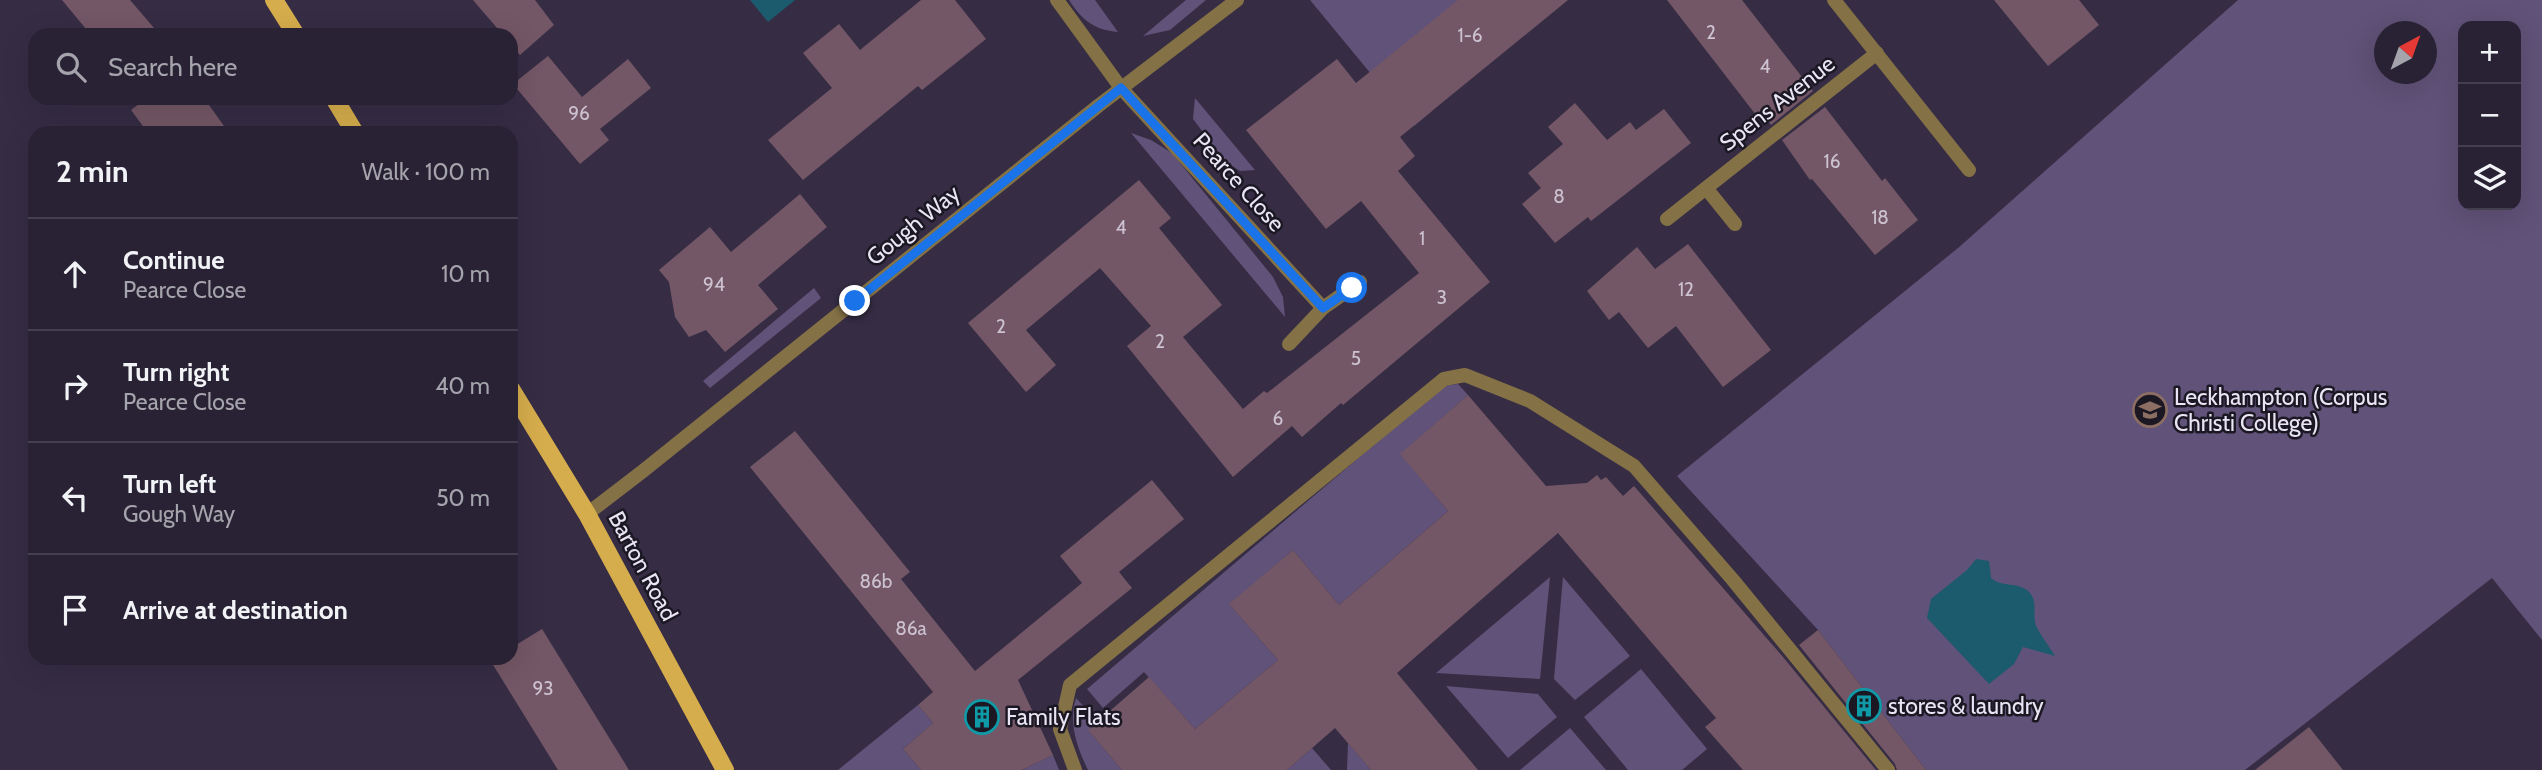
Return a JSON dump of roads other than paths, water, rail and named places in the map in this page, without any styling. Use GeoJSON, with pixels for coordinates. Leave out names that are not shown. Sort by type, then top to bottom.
{"type":"FeatureCollection","features":[{"type":"Feature","properties":{"kind":"main road"},"geometry":{"type":"LineString","coordinates":[[274,0],[292,28]]}},
{"type":"Feature","properties":{"kind":"main road"},"geometry":{"type":"LineString","coordinates":[[338,105],[351,126]]}},
{"type":"Feature","properties":{"kind":"main road","name":"Barton Road"},"geometry":{"type":"LineString","coordinates":[[518,401],[587,514],[725,770]]}},
{"type":"Feature","properties":{"kind":"street","name":"Pearce Close"},"geometry":{"type":"LineString","coordinates":[[1056,0],[1121,88],[1323,308]]}},
{"type":"Feature","properties":{"kind":"street","name":"Gough Way"},"geometry":{"type":"LineString","coordinates":[[587,514],[1121,88],[1237,0]]}},
{"type":"Feature","properties":{"kind":"street"},"geometry":{"type":"LineString","coordinates":[[1834,0],[1969,170]]}},
{"type":"Feature","properties":{"kind":"street","name":"Spens Avenue"},"geometry":{"type":"LineString","coordinates":[[1667,219],[1877,53]]}},
{"type":"Feature","properties":{"kind":"street"},"geometry":{"type":"LineString","coordinates":[[1706,188],[1735,224]]}},
{"type":"Feature","properties":{"kind":"street"},"geometry":{"type":"LineString","coordinates":[[1289,344],[1323,308],[1360,282]]}},
{"type":"Feature","properties":{"kind":"street"},"geometry":{"type":"LineString","coordinates":[[1075,770],[1060,730],[1070,685],[1433,387],[1444,379],[1465,375],[1530,401],[1634,466],[1734,580],[1888,770]]}},
{"type":"Feature","properties":{"kind":"water"},"geometry":{"type":"Polygon","coordinates":[[[750,0],[795,0],[768,22],[750,0]]]}},
{"type":"Feature","properties":{"kind":"water"},"geometry":{"type":"Polygon","coordinates":[[[1976,559],[1989,561],[1991,578],[1995,581],[2022,588],[2030,593],[2034,601],[2036,625],[2055,656],[2023,647],[2014,664],[1989,684],[1927,618],[1931,599],[1967,570],[1976,559]]]}},
{"type":"Feature","properties":{"kind":"place","name":"Leckhampton (Corpus Christi College)"},"geometry":{"type":"Point","coordinates":[2150,410]}},
{"type":"Feature","properties":{"kind":"place","name":"stores & laundry"},"geometry":{"type":"Point","coordinates":[1864,706]}},
{"type":"Feature","properties":{"kind":"place","name":"Family Flats"},"geometry":{"type":"Point","coordinates":[982,717]}}]}
